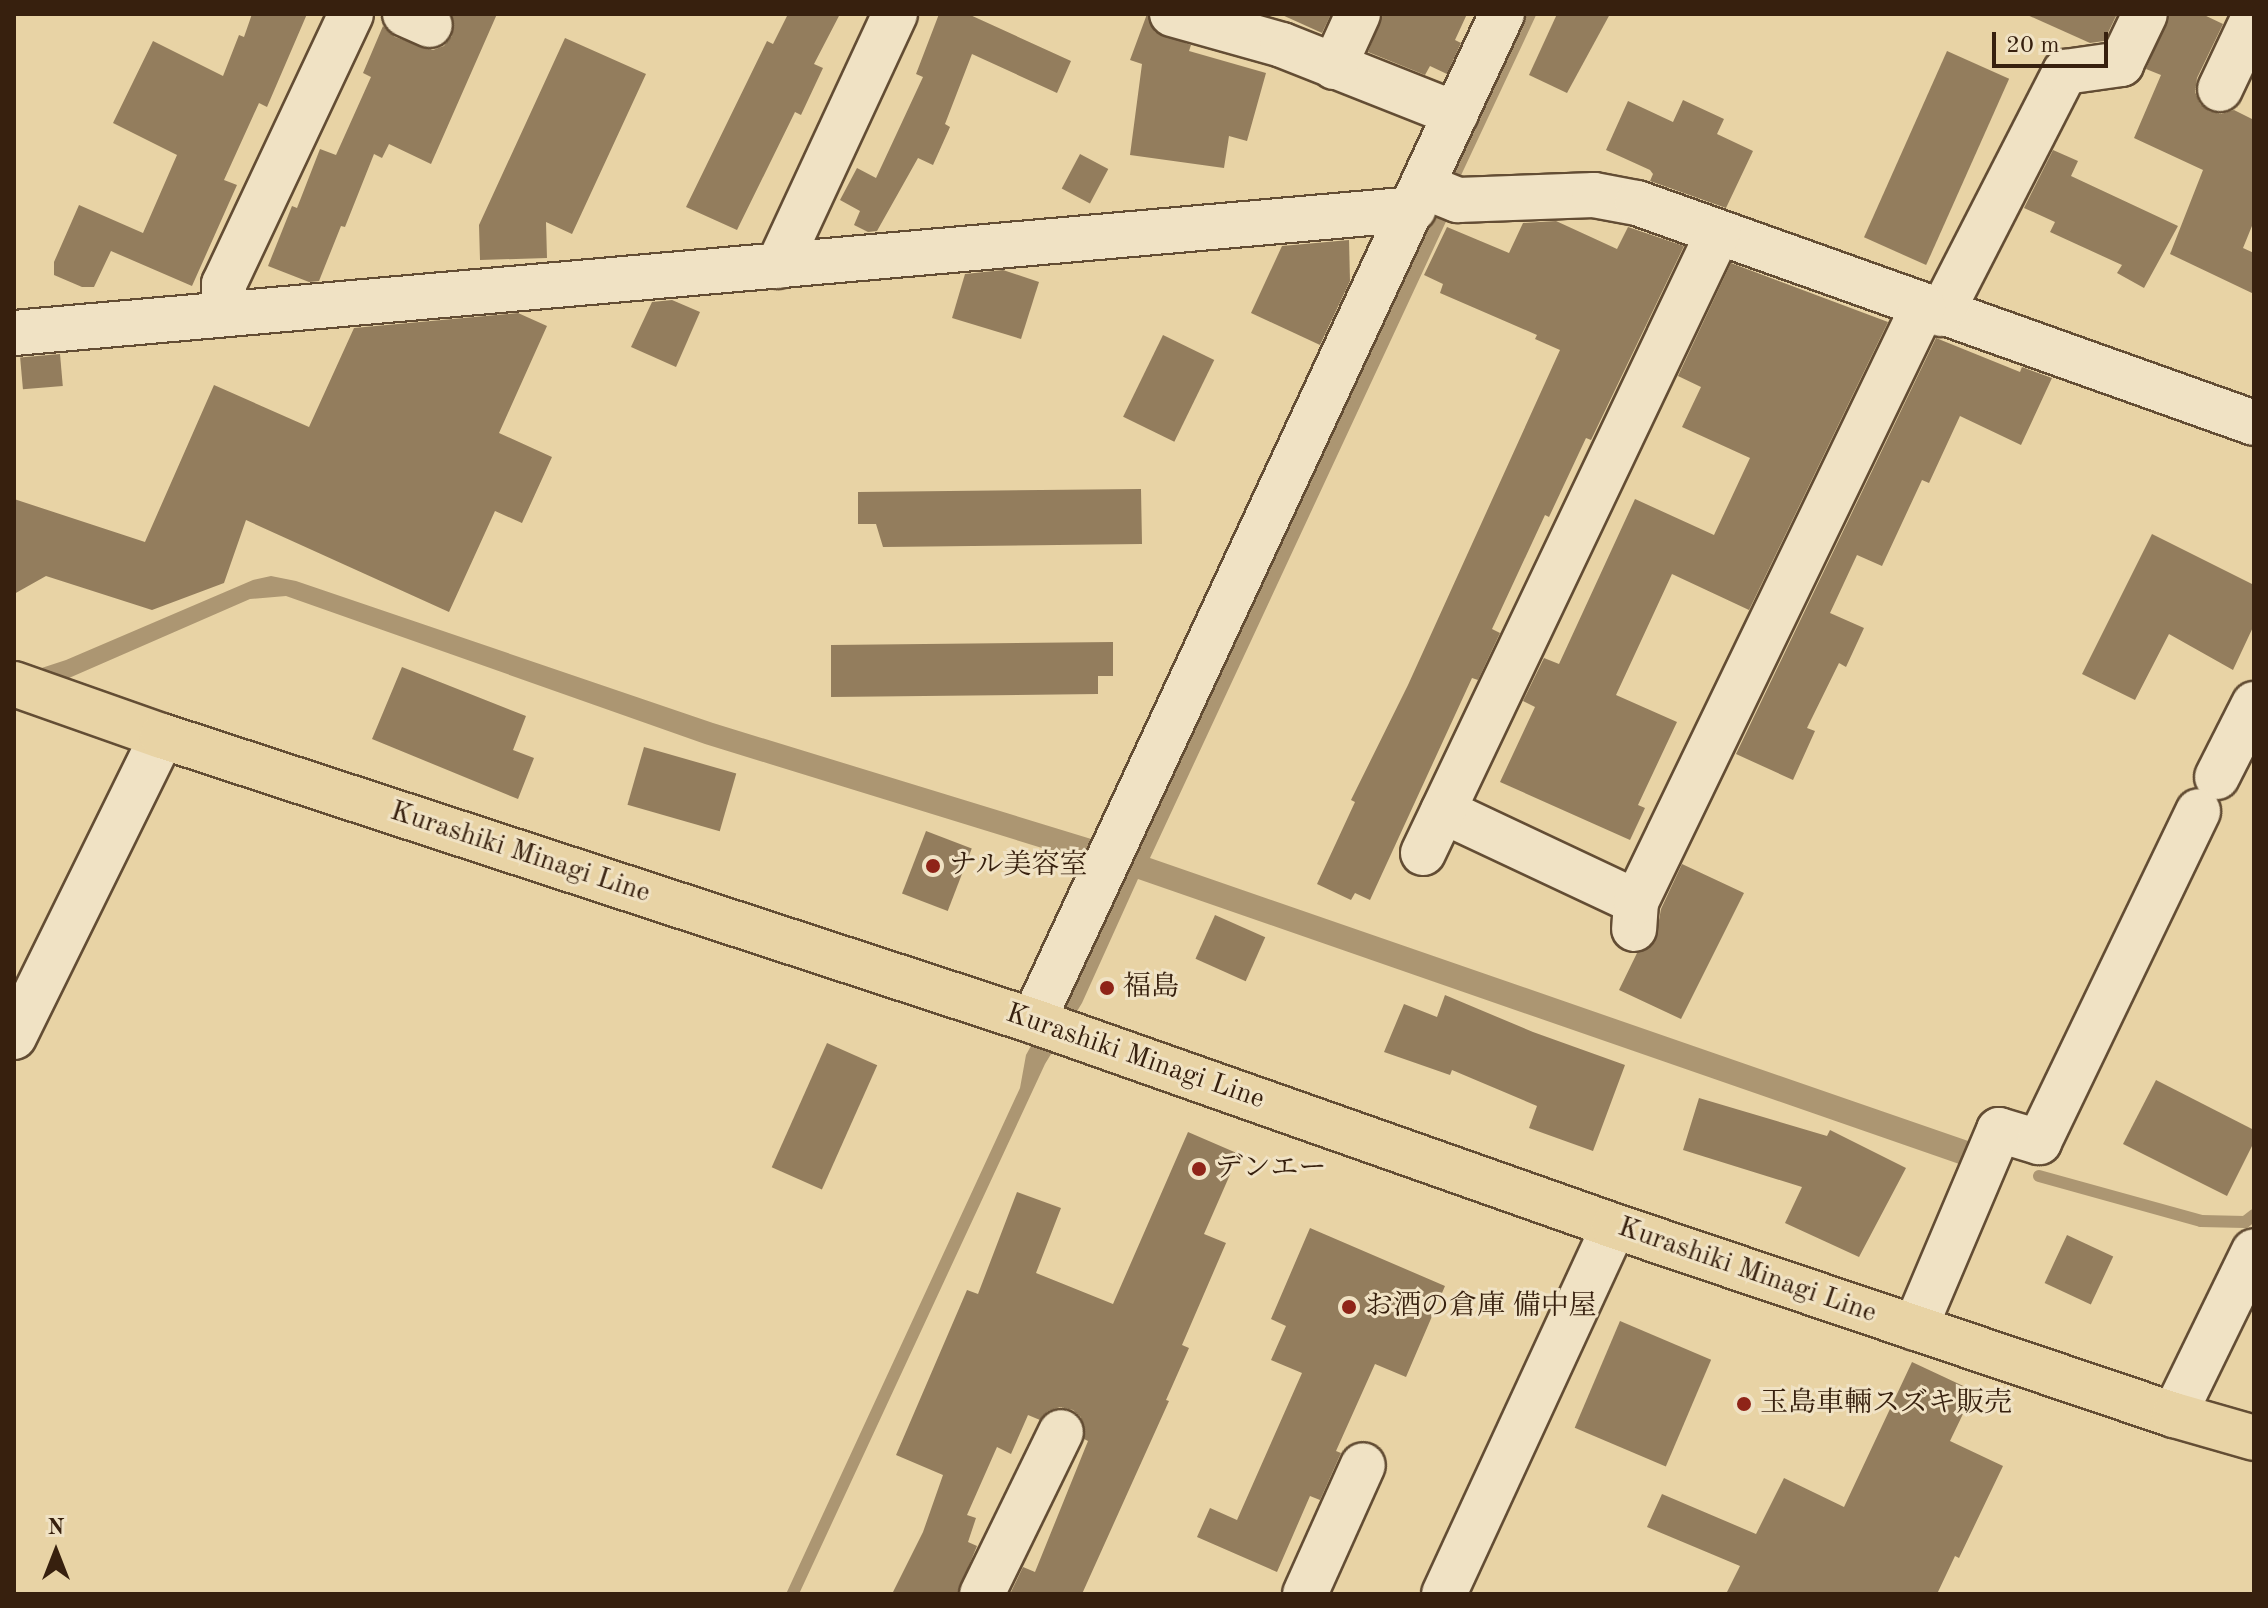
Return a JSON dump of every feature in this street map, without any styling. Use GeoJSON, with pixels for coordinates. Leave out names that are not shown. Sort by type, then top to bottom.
{"type":"FeatureCollection","features":[{"type":"Feature","properties":{"kind":"main road","name":"Kurashiki Minagi Line"},"geometry":{"type":"LineString","coordinates":[[34,691],[162,736],[1033,1021],[1614,1226],[2174,1415],[2254,1438]]}},
{"type":"Feature","properties":{"kind":"street"},"geometry":{"type":"LineString","coordinates":[[224,314],[224,284],[351,14]]}},
{"type":"Feature","properties":{"kind":"street"},"geometry":{"type":"LineString","coordinates":[[778,266],[895,14]]}},
{"type":"Feature","properties":{"kind":"street"},"geometry":{"type":"LineString","coordinates":[[1172,14],[1282,45],[1456,114]]}},
{"type":"Feature","properties":{"kind":"street"},"geometry":{"type":"LineString","coordinates":[[1334,67],[1358,14]]}},
{"type":"Feature","properties":{"kind":"street"},"geometry":{"type":"LineString","coordinates":[[1033,1021],[1109,856],[1432,196],[1456,114],[1502,14]]}},
{"type":"Feature","properties":{"kind":"street"},"geometry":{"type":"LineString","coordinates":[[1443,811],[1635,916],[1932,310],[2065,72],[2121,64],[2145,14]]}},
{"type":"Feature","properties":{"kind":"street"},"geometry":{"type":"LineString","coordinates":[[2220,89],[2254,17]]}},
{"type":"Feature","properties":{"kind":"street"},"geometry":{"type":"LineString","coordinates":[[14,333],[778,266],[1432,196],[1594,195],[1637,203],[2254,423]]}},
{"type":"Feature","properties":{"kind":"street"},"geometry":{"type":"LineString","coordinates":[[1423,853],[1718,233]]}},
{"type":"Feature","properties":{"kind":"street"},"geometry":{"type":"LineString","coordinates":[[1915,1328],[1999,1130],[2039,1142],[2254,704]]}},
{"type":"Feature","properties":{"kind":"street"},"geometry":{"type":"LineString","coordinates":[[14,1037],[162,736]]}},
{"type":"Feature","properties":{"kind":"street"},"geometry":{"type":"LineString","coordinates":[[1444,1594],[1614,1226]]}},
{"type":"Feature","properties":{"kind":"street"},"geometry":{"type":"LineString","coordinates":[[2174,1415],[2254,1251]]}},
{"type":"Feature","properties":{"kind":"street"},"geometry":{"type":"LineString","coordinates":[[982,1594],[1061,1432]]}},
{"type":"Feature","properties":{"kind":"street"},"geometry":{"type":"LineString","coordinates":[[1305,1594],[1363,1465]]}},
{"type":"Feature","properties":{"kind":"shaded area"},"geometry":{"type":"Polygon","coordinates":[[[1426,213],[1450,213],[1150,858],[1974,1143],[1965,1166],[1138,879],[1082,1003],[1045,1064],[799,1594],[786,1594],[1020,1088],[1026,1055],[1060,993],[1094,864],[705,744],[286,596],[250,599],[14,702],[14,677],[66,660],[253,580],[271,576],[296,581],[713,723],[1101,842],[1426,213]]]}},
{"type":"Feature","properties":{"kind":"building"},"geometry":{"type":"Polygon","coordinates":[[[252,14],[307,14],[267,107],[259,103],[224,180],[237,185],[192,286],[111,251],[94,287],[82,287],[54,275],[54,262],[79,205],[143,233],[177,155],[113,123],[153,41],[223,76],[239,35],[244,37],[252,14]]]}},
{"type":"Feature","properties":{"kind":"building"},"geometry":{"type":"Polygon","coordinates":[[[452,14],[497,14],[431,164],[389,144],[382,158],[374,154],[319,281],[309,282],[268,266],[292,206],[297,208],[320,149],[336,155],[371,77],[363,73],[383,26],[395,37],[433,50],[444,46],[452,36],[452,14]]]}},
{"type":"Feature","properties":{"kind":"building"},"geometry":{"type":"Polygon","coordinates":[[[788,14],[840,14],[814,64],[823,68],[801,115],[795,112],[737,230],[686,207],[767,41],[773,44],[788,14]]]}},
{"type":"Feature","properties":{"kind":"building"},"geometry":{"type":"Polygon","coordinates":[[[939,14],[968,14],[1071,61],[1057,93],[972,54],[945,124],[950,127],[933,165],[918,158],[877,231],[868,232],[854,225],[860,211],[840,200],[857,168],[876,178],[923,77],[916,74],[939,14]]]}},
{"type":"Feature","properties":{"kind":"building"},"geometry":{"type":"Polygon","coordinates":[[[1147,14],[1155,32],[1191,45],[1189,51],[1266,73],[1247,141],[1229,136],[1224,168],[1130,155],[1142,64],[1130,60],[1147,14]]]}},
{"type":"Feature","properties":{"kind":"building"},"geometry":{"type":"Polygon","coordinates":[[[1280,14],[1331,14],[1322,33],[1280,14]]]}},
{"type":"Feature","properties":{"kind":"building"},"geometry":{"type":"Polygon","coordinates":[[[1383,14],[1467,14],[1455,40],[1461,43],[1447,74],[1430,66],[1425,75],[1368,52],[1383,14]]]}},
{"type":"Feature","properties":{"kind":"building"},"geometry":{"type":"Polygon","coordinates":[[[1557,14],[1610,14],[1567,93],[1529,75],[1557,14]]]}},
{"type":"Feature","properties":{"kind":"building"},"geometry":{"type":"Polygon","coordinates":[[[2025,14],[2117,14],[2104,41],[2090,43],[2025,14]]]}},
{"type":"Feature","properties":{"kind":"building"},"geometry":{"type":"Polygon","coordinates":[[[2170,14],[2202,14],[2223,24],[2197,78],[2195,92],[2200,104],[2209,111],[2221,114],[2234,110],[2254,120],[2254,221],[2243,248],[2254,253],[2254,294],[2170,254],[2203,170],[2134,138],[2161,75],[2146,69],[2170,14]]]}},
{"type":"Feature","properties":{"kind":"building"},"geometry":{"type":"Polygon","coordinates":[[[565,38],[646,74],[572,234],[546,222],[547,258],[480,260],[479,225],[565,38]]]}},
{"type":"Feature","properties":{"kind":"building"},"geometry":{"type":"Polygon","coordinates":[[[1947,51],[2009,79],[1926,265],[1864,237],[1947,51]]]}},
{"type":"Feature","properties":{"kind":"building"},"geometry":{"type":"Polygon","coordinates":[[[1683,100],[1724,119],[1717,134],[1753,151],[1726,208],[1650,181],[1653,174],[1650,170],[1606,150],[1628,101],[1673,122],[1683,100]]]}},
{"type":"Feature","properties":{"kind":"building"},"geometry":{"type":"Polygon","coordinates":[[[2053,150],[2078,161],[2071,176],[2178,226],[2144,288],[2117,273],[2122,265],[2050,232],[2055,222],[2024,208],[2053,150]]]}},
{"type":"Feature","properties":{"kind":"building"},"geometry":{"type":"Polygon","coordinates":[[[1080,154],[1108,169],[1090,203],[1062,188],[1080,154]]]}},
{"type":"Feature","properties":{"kind":"building"},"geometry":{"type":"Polygon","coordinates":[[[1556,221],[1617,249],[1628,227],[1684,246],[1591,440],[1586,438],[1549,517],[1545,515],[1492,629],[1500,633],[1478,680],[1472,678],[1370,900],[1355,893],[1351,900],[1317,884],[1355,802],[1351,800],[1408,685],[1560,350],[1535,339],[1537,335],[1440,293],[1443,284],[1424,275],[1447,227],[1509,253],[1523,223],[1556,221]]]}},
{"type":"Feature","properties":{"kind":"building"},"geometry":{"type":"Polygon","coordinates":[[[1349,240],[1350,281],[1320,345],[1251,313],[1282,246],[1349,240]]]}},
{"type":"Feature","properties":{"kind":"building"},"geometry":{"type":"Polygon","coordinates":[[[1731,263],[1888,322],[1749,610],[1672,574],[1616,695],[1677,722],[1638,805],[1645,808],[1630,840],[1500,782],[1535,707],[1523,701],[1544,658],[1559,664],[1635,499],[1714,535],[1750,458],[1682,427],[1701,387],[1678,376],[1731,263]]]}},
{"type":"Feature","properties":{"kind":"building"},"geometry":{"type":"Polygon","coordinates":[[[1003,270],[1039,282],[1021,339],[952,318],[965,274],[1003,270]]]}},
{"type":"Feature","properties":{"kind":"building"},"geometry":{"type":"Polygon","coordinates":[[[672,300],[700,312],[676,367],[631,347],[652,302],[672,300]]]}},
{"type":"Feature","properties":{"kind":"building"},"geometry":{"type":"Polygon","coordinates":[[[518,313],[547,326],[499,433],[552,457],[522,523],[495,511],[449,612],[246,520],[224,583],[152,610],[46,576],[14,594],[14,499],[145,542],[214,385],[309,427],[354,328],[518,313]]]}},
{"type":"Feature","properties":{"kind":"building"},"geometry":{"type":"Polygon","coordinates":[[[1163,335],[1214,360],[1174,442],[1123,417],[1163,335]]]}},
{"type":"Feature","properties":{"kind":"building"},"geometry":{"type":"Polygon","coordinates":[[[1936,338],[2020,372],[2022,367],[2052,378],[2021,445],[1960,416],[1929,483],[1922,480],[1882,566],[1857,555],[1830,613],[1864,628],[1846,667],[1839,663],[1807,728],[1815,731],[1793,780],[1736,754],[1936,338]]]}},
{"type":"Feature","properties":{"kind":"building"},"geometry":{"type":"Polygon","coordinates":[[[60,354],[63,386],[23,389],[20,357],[60,354]]]}},
{"type":"Feature","properties":{"kind":"building"},"geometry":{"type":"Polygon","coordinates":[[[1141,489],[1142,544],[883,547],[876,524],[858,524],[858,492],[1141,489]]]}},
{"type":"Feature","properties":{"kind":"building"},"geometry":{"type":"Polygon","coordinates":[[[2152,534],[2254,585],[2254,625],[2233,670],[2169,634],[2135,700],[2082,674],[2152,534]]]}},
{"type":"Feature","properties":{"kind":"building"},"geometry":{"type":"Polygon","coordinates":[[[1113,642],[1113,676],[1098,676],[1098,694],[831,697],[831,645],[1113,642]]]}},
{"type":"Feature","properties":{"kind":"building"},"geometry":{"type":"Polygon","coordinates":[[[402,667],[526,716],[513,750],[534,758],[518,799],[372,739],[402,667]]]}},
{"type":"Feature","properties":{"kind":"building"},"geometry":{"type":"Polygon","coordinates":[[[644,747],[736,773],[720,831],[627,805],[644,747]]]}},
{"type":"Feature","properties":{"kind":"building"},"geometry":{"type":"Polygon","coordinates":[[[926,831],[972,849],[948,911],[902,894],[926,831]]]}},
{"type":"Feature","properties":{"kind":"building"},"geometry":{"type":"Polygon","coordinates":[[[1682,864],[1744,893],[1681,1019],[1619,990],[1637,953],[1655,942],[1661,909],[1682,864]]]}},
{"type":"Feature","properties":{"kind":"building"},"geometry":{"type":"Polygon","coordinates":[[[1215,915],[1265,937],[1246,981],[1195,959],[1215,915]]]}},
{"type":"Feature","properties":{"kind":"building"},"geometry":{"type":"Polygon","coordinates":[[[1445,995],[1533,1032],[1625,1065],[1593,1151],[1529,1128],[1537,1106],[1452,1070],[1450,1075],[1384,1052],[1404,1004],[1437,1017],[1445,995]]]}},
{"type":"Feature","properties":{"kind":"building"},"geometry":{"type":"Polygon","coordinates":[[[827,1043],[877,1065],[822,1190],[772,1167],[827,1043]]]}},
{"type":"Feature","properties":{"kind":"building"},"geometry":{"type":"Polygon","coordinates":[[[2156,1080],[2254,1130],[2254,1142],[2227,1196],[2123,1144],[2156,1080]]]}},
{"type":"Feature","properties":{"kind":"building"},"geometry":{"type":"Polygon","coordinates":[[[1699,1098],[1827,1136],[1830,1130],[1906,1168],[1859,1257],[1785,1223],[1802,1187],[1683,1150],[1699,1098]]]}},
{"type":"Feature","properties":{"kind":"building"},"geometry":{"type":"Polygon","coordinates":[[[1188,1132],[1239,1154],[1204,1234],[1226,1243],[1182,1345],[1189,1348],[1166,1400],[1169,1401],[1082,1594],[1010,1594],[1023,1567],[1035,1572],[1088,1441],[1084,1439],[1081,1417],[1073,1410],[1060,1407],[1048,1411],[1040,1420],[1028,1415],[1011,1454],[997,1447],[967,1515],[976,1518],[968,1542],[977,1546],[957,1594],[892,1594],[923,1532],[943,1475],[896,1455],[967,1290],[978,1294],[1017,1192],[1061,1208],[1036,1273],[1113,1304],[1188,1132]]]}},
{"type":"Feature","properties":{"kind":"building"},"geometry":{"type":"Polygon","coordinates":[[[1310,1228],[1445,1286],[1406,1377],[1375,1364],[1336,1451],[1341,1453],[1320,1500],[1310,1496],[1277,1572],[1197,1537],[1210,1508],[1237,1520],[1302,1373],[1271,1360],[1286,1326],[1271,1319],[1310,1228]]]}},
{"type":"Feature","properties":{"kind":"building"},"geometry":{"type":"Polygon","coordinates":[[[2067,1235],[2113,1257],[2091,1305],[2045,1283],[2067,1235]]]}},
{"type":"Feature","properties":{"kind":"building"},"geometry":{"type":"Polygon","coordinates":[[[1620,1321],[1711,1360],[1666,1466],[1575,1428],[1620,1321]]]}},
{"type":"Feature","properties":{"kind":"building"},"geometry":{"type":"Polygon","coordinates":[[[1912,1362],[1974,1391],[1950,1441],[2003,1466],[1959,1558],[1955,1556],[1937,1594],[1726,1594],[1740,1566],[1647,1527],[1662,1494],[1756,1534],[1784,1478],[1844,1507],[1912,1362]]]}},
{"type":"Feature","properties":{"kind":"waterway"},"geometry":{"type":"LineString","coordinates":[[1448,189],[1530,14]]}},
{"type":"Feature","properties":{"kind":"waterway"},"geometry":{"type":"LineString","coordinates":[[2039,1176],[2201,1221],[2245,1222],[2254,1215]]}},
{"type":"Feature","properties":{"kind":"place","name":"ナル美容室"},"geometry":{"type":"Point","coordinates":[933,866]}},
{"type":"Feature","properties":{"kind":"place","name":"福島"},"geometry":{"type":"Point","coordinates":[1107,988]}},
{"type":"Feature","properties":{"kind":"place","name":"デンエー"},"geometry":{"type":"Point","coordinates":[1199,1169]}},
{"type":"Feature","properties":{"kind":"place","name":"お酒の倉庫 備中屋"},"geometry":{"type":"Point","coordinates":[1349,1307]}},
{"type":"Feature","properties":{"kind":"place","name":"玉島車輛スズキ販売"},"geometry":{"type":"Point","coordinates":[1744,1404]}}]}
